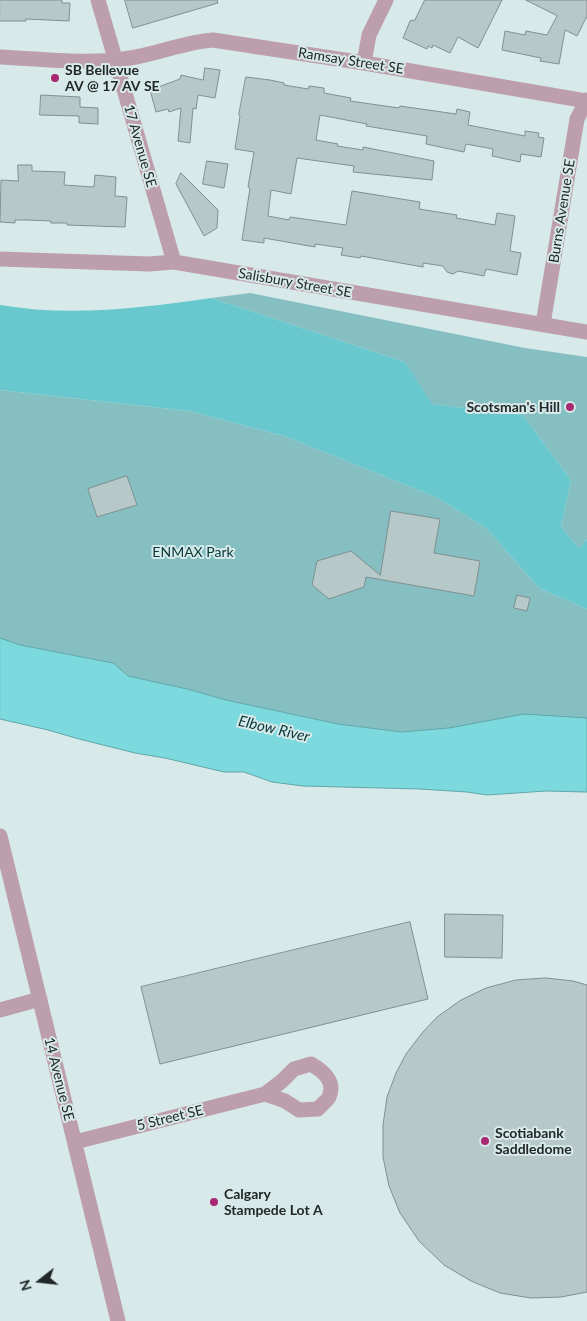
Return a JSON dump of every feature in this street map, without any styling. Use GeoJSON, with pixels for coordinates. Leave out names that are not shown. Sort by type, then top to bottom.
{"type":"FeatureCollection","features":[{"type":"Feature","properties":{"kind":"street","name":"17 Avenue SE"},"geometry":{"type":"LineString","coordinates":[[98,0],[174,262]]}},
{"type":"Feature","properties":{"kind":"street"},"geometry":{"type":"LineString","coordinates":[[364,63],[369,34],[386,0]]}},
{"type":"Feature","properties":{"kind":"street","name":"Ramsay Street SE"},"geometry":{"type":"LineString","coordinates":[[0,57],[88,61],[116,60],[197,41],[213,40],[364,63],[587,101]]}},
{"type":"Feature","properties":{"kind":"street","name":"Burns Avenue SE"},"geometry":{"type":"LineString","coordinates":[[543,324],[577,119],[587,101]]}},
{"type":"Feature","properties":{"kind":"street","name":"Salisbury Street SE"},"geometry":{"type":"LineString","coordinates":[[0,259],[149,264],[174,262],[587,332]]}},
{"type":"Feature","properties":{"kind":"street","name":"14 Avenue SE"},"geometry":{"type":"LineString","coordinates":[[0,836],[118,1321]]}},
{"type":"Feature","properties":{"kind":"street"},"geometry":{"type":"LineString","coordinates":[[0,1010],[40,1000]]}},
{"type":"Feature","properties":{"kind":"street","name":"5 Street SE"},"geometry":{"type":"LineString","coordinates":[[75,1142],[265,1094]]}},
{"type":"Feature","properties":{"kind":"green space"},"geometry":{"type":"Polygon","coordinates":[[[250,293],[525,348],[587,357],[587,539],[579,548],[561,527],[571,480],[523,415],[431,404],[405,362],[211,298],[250,293]]]}},
{"type":"Feature","properties":{"kind":"green space","name":"ENMAX Park"},"geometry":{"type":"Polygon","coordinates":[[[0,390],[189,411],[284,436],[436,497],[486,528],[539,588],[587,609],[587,718],[402,732],[338,724],[226,700],[128,676],[113,663],[20,645],[0,638],[0,390]]]}},
{"type":"Feature","properties":{"kind":"shaded area"},"geometry":{"type":"Polygon","coordinates":[[[211,298],[405,362],[432,404],[523,415],[571,480],[561,527],[579,548],[587,539],[587,609],[539,588],[486,528],[436,497],[284,436],[189,411],[0,390],[0,305],[26,309],[79,311],[132,308],[211,298]]]}},
{"type":"Feature","properties":{"kind":"water","name":"Elbow River"},"geometry":{"type":"Polygon","coordinates":[[[0,638],[20,645],[113,663],[128,676],[226,700],[338,724],[402,732],[449,728],[524,714],[587,718],[587,792],[546,791],[487,795],[420,789],[303,786],[272,782],[244,772],[224,772],[135,753],[0,719],[0,638]]]}},
{"type":"Feature","properties":{"kind":"building"},"geometry":{"type":"Polygon","coordinates":[[[0,0],[62,0],[62,3],[70,3],[69,21],[26,19],[26,21],[0,21],[0,0]]]}},
{"type":"Feature","properties":{"kind":"building"},"geometry":{"type":"Polygon","coordinates":[[[125,0],[217,0],[218,3],[133,28],[125,0]]]}},
{"type":"Feature","properties":{"kind":"building"},"geometry":{"type":"Polygon","coordinates":[[[425,0],[502,0],[478,48],[458,37],[450,53],[433,45],[432,48],[428,46],[427,49],[403,38],[410,21],[414,21],[425,0]]]}},
{"type":"Feature","properties":{"kind":"building"},"geometry":{"type":"Polygon","coordinates":[[[526,0],[587,0],[587,16],[577,36],[565,30],[559,64],[540,61],[541,58],[502,50],[505,31],[525,35],[526,31],[547,35],[557,16],[526,0]]]}},
{"type":"Feature","properties":{"kind":"building"},"geometry":{"type":"Polygon","coordinates":[[[205,68],[220,70],[215,98],[198,95],[196,109],[193,108],[190,143],[178,141],[181,108],[169,112],[168,109],[156,112],[150,90],[180,79],[181,75],[203,80],[205,68]]]}},
{"type":"Feature","properties":{"kind":"building"},"geometry":{"type":"Polygon","coordinates":[[[246,77],[270,80],[284,83],[284,85],[308,89],[309,86],[324,88],[324,93],[351,98],[350,101],[456,114],[457,109],[470,112],[468,125],[525,136],[525,131],[539,133],[538,137],[544,138],[541,157],[521,154],[520,162],[492,156],[493,149],[466,144],[464,152],[426,144],[427,136],[366,126],[367,124],[320,115],[316,140],[338,144],[337,146],[363,150],[363,147],[434,161],[432,180],[353,172],[354,166],[297,158],[291,194],[271,190],[268,216],[289,220],[290,217],[346,225],[352,191],[420,202],[419,209],[457,215],[456,218],[495,225],[497,213],[515,216],[510,251],[521,253],[517,275],[486,269],[484,276],[458,271],[453,274],[447,272],[443,266],[423,263],[423,267],[361,256],[360,258],[341,255],[343,248],[315,244],[315,247],[264,238],[264,243],[242,240],[254,152],[235,149],[246,77]]]}},
{"type":"Feature","properties":{"kind":"building"},"geometry":{"type":"Polygon","coordinates":[[[41,95],[80,97],[80,107],[98,108],[98,124],[79,123],[79,116],[40,115],[41,95]]]}},
{"type":"Feature","properties":{"kind":"building"},"geometry":{"type":"Polygon","coordinates":[[[207,161],[228,164],[224,188],[203,184],[207,161]]]}},
{"type":"Feature","properties":{"kind":"building"},"geometry":{"type":"Polygon","coordinates":[[[18,165],[32,165],[32,171],[65,172],[64,185],[94,187],[95,175],[116,177],[115,196],[127,197],[125,227],[67,225],[67,223],[51,223],[51,221],[27,220],[15,220],[15,223],[0,222],[1,180],[18,181],[18,165]]]}},
{"type":"Feature","properties":{"kind":"building"},"geometry":{"type":"Polygon","coordinates":[[[181,173],[218,210],[217,228],[204,236],[176,184],[181,173]]]}},
{"type":"Feature","properties":{"kind":"building"},"geometry":{"type":"Polygon","coordinates":[[[127,476],[137,505],[97,517],[88,489],[127,476]]]}},
{"type":"Feature","properties":{"kind":"building"},"geometry":{"type":"Polygon","coordinates":[[[391,511],[440,519],[434,553],[480,561],[474,596],[366,577],[364,587],[329,599],[312,585],[317,561],[351,551],[380,575],[391,511]]]}},
{"type":"Feature","properties":{"kind":"building"},"geometry":{"type":"Polygon","coordinates":[[[517,595],[530,598],[527,611],[514,608],[517,595]]]}},
{"type":"Feature","properties":{"kind":"building"},"geometry":{"type":"Polygon","coordinates":[[[445,914],[503,915],[502,958],[445,957],[445,914]]]}},
{"type":"Feature","properties":{"kind":"building"},"geometry":{"type":"Polygon","coordinates":[[[410,922],[428,999],[160,1064],[141,987],[410,922]]]}},
{"type":"Feature","properties":{"kind":"building","name":"Scotiabank Saddledome"},"geometry":{"type":"Polygon","coordinates":[[[546,978],[573,981],[587,985],[587,1292],[561,1297],[531,1298],[500,1293],[471,1281],[444,1265],[419,1241],[400,1213],[389,1186],[383,1157],[383,1125],[387,1097],[396,1073],[406,1054],[437,1017],[461,1000],[486,988],[516,980],[546,978]]]}},
{"type":"Feature","properties":{"kind":"place","name":"SB Bellevue AV @ 17 AV SE"},"geometry":{"type":"Point","coordinates":[55,78]}},
{"type":"Feature","properties":{"kind":"place","name":"Scotsman's Hill"},"geometry":{"type":"Point","coordinates":[570,407]}},
{"type":"Feature","properties":{"kind":"place","name":"Scotiabank Saddledome"},"geometry":{"type":"Point","coordinates":[485,1141]}},
{"type":"Feature","properties":{"kind":"place","name":"Calgary Stampede Lot A"},"geometry":{"type":"Point","coordinates":[214,1202]}}]}
